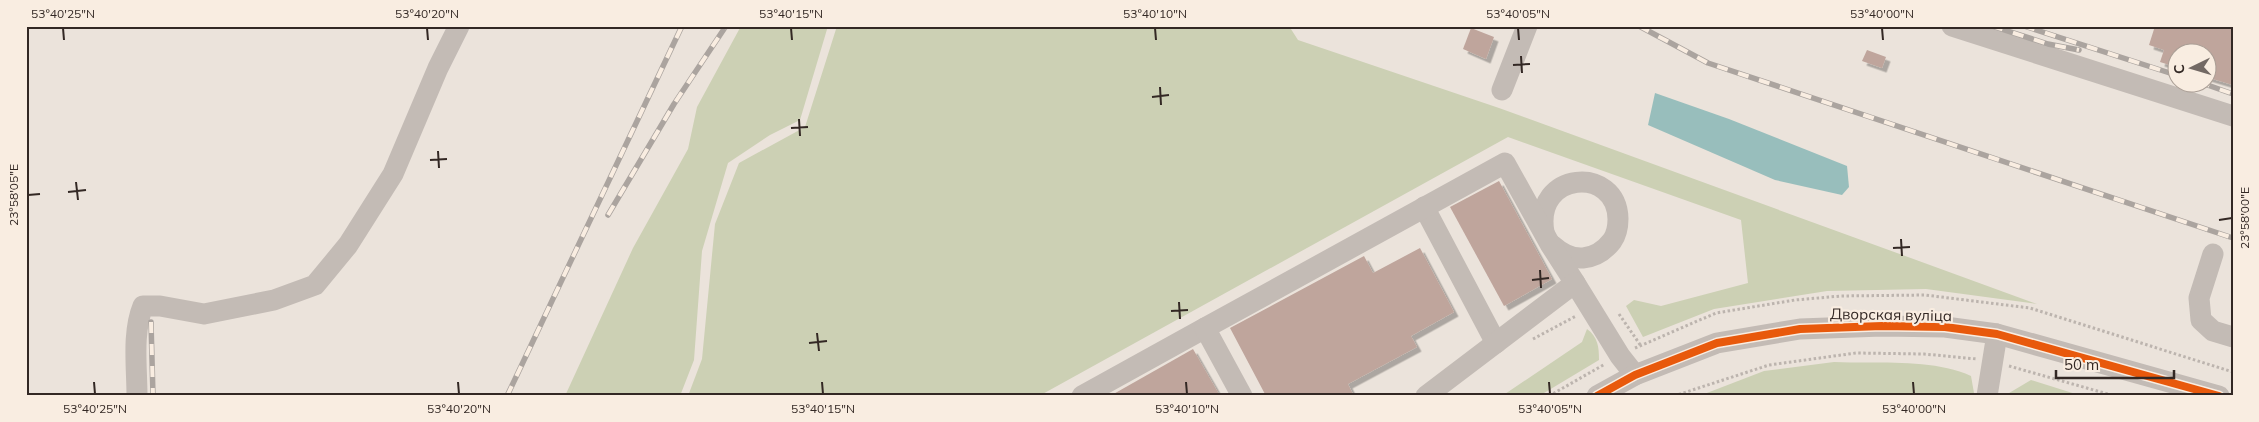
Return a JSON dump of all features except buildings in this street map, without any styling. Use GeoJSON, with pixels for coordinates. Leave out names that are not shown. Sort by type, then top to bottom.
{"type":"FeatureCollection","features":[{"type":"Feature","properties":{"kind":"street"},"geometry":{"type":"LineString","coordinates":[[137,396],[137,336],[139,318],[143,306],[160,306],[204,314],[274,300],[315,285],[348,245],[393,174],[438,68],[459,26]]}},
{"type":"Feature","properties":{"kind":"street"},"geometry":{"type":"LineString","coordinates":[[1502,90],[1527,26]]}},
{"type":"Feature","properties":{"kind":"street"},"geometry":{"type":"LineString","coordinates":[[1952,26],[2233,116]]}},
{"type":"Feature","properties":{"kind":"street"},"geometry":{"type":"LineString","coordinates":[[1082,396],[1505,163],[1547,238],[1590,308],[1635,375]]}},
{"type":"Feature","properties":{"kind":"street"},"geometry":{"type":"LineString","coordinates":[[1581,181],[1594,184],[1605,190],[1613,200],[1618,212],[1618,225],[1614,237],[1606,248],[1596,255],[1583,258],[1570,257],[1559,252],[1547,238],[1542,221],[1544,209],[1549,198],[1557,189],[1568,183],[1581,181]]}},
{"type":"Feature","properties":{"kind":"street"},"geometry":{"type":"LineString","coordinates":[[1424,207],[1496,343]]}},
{"type":"Feature","properties":{"kind":"street"},"geometry":{"type":"LineString","coordinates":[[2213,254],[2199,298],[2201,320],[2213,331],[2233,337]]}},
{"type":"Feature","properties":{"kind":"street"},"geometry":{"type":"LineString","coordinates":[[1426,396],[1575,283],[1583,258]]}},
{"type":"Feature","properties":{"kind":"street","name":"Дворская вуліца"},"geometry":{"type":"LineString","coordinates":[[1596,396],[1635,375],[1717,343],[1800,329],[1882,326],[1945,327],[1997,334],[2219,396]]}},
{"type":"Feature","properties":{"kind":"street"},"geometry":{"type":"LineString","coordinates":[[1205,328],[1242,396]]}},
{"type":"Feature","properties":{"kind":"street"},"geometry":{"type":"LineString","coordinates":[[1987,396],[1997,334]]}},
{"type":"Feature","properties":{"kind":"path"},"geometry":{"type":"LineString","coordinates":[[1532,340],[1590,308]]}},
{"type":"Feature","properties":{"kind":"path"},"geometry":{"type":"LineString","coordinates":[[1618,314],[1641,346]]}},
{"type":"Feature","properties":{"kind":"path"},"geometry":{"type":"LineString","coordinates":[[1674,396],[1769,364],[1856,353],[1924,354],[1992,362],[2115,396]]}},
{"type":"Feature","properties":{"kind":"green space"},"geometry":{"type":"Polygon","coordinates":[[[741,26],[828,26],[800,120],[770,135],[728,163],[702,251],[694,360],[680,396],[565,396],[633,248],[688,149],[697,107],[741,26]]]}},
{"type":"Feature","properties":{"kind":"green space"},"geometry":{"type":"Polygon","coordinates":[[[837,26],[1289,26],[1298,40],[1499,108],[2037,304],[1926,289],[1827,291],[1714,309],[1643,337],[1626,306],[1634,300],[1661,306],[1748,283],[1741,220],[1508,137],[1039,396],[688,396],[702,359],[715,224],[739,163],[805,127],[837,26]]]}},
{"type":"Feature","properties":{"kind":"green space"},"geometry":{"type":"Polygon","coordinates":[[[1587,329],[1594,335],[1599,351],[1599,360],[1539,396],[1502,396],[1582,342],[1587,329]]]}},
{"type":"Feature","properties":{"kind":"green space"},"geometry":{"type":"Polygon","coordinates":[[[1834,362],[1904,363],[1939,366],[1971,376],[1974,393],[1972,396],[1699,396],[1764,371],[1834,362]]]}},
{"type":"Feature","properties":{"kind":"green space"},"geometry":{"type":"Polygon","coordinates":[[[2031,380],[2082,396],[2004,396],[2031,380]]]}},
{"type":"Feature","properties":{"kind":"water"},"geometry":{"type":"Polygon","coordinates":[[[1655,93],[1729,119],[1847,166],[1849,187],[1842,195],[1775,180],[1648,125],[1655,93]]]}},
{"type":"Feature","properties":{"kind":"railway"},"geometry":{"type":"LineString","coordinates":[[507,396],[682,26]]}},
{"type":"Feature","properties":{"kind":"railway"},"geometry":{"type":"LineString","coordinates":[[608,215],[674,104],[726,26]]}},
{"type":"Feature","properties":{"kind":"railway"},"geometry":{"type":"LineString","coordinates":[[1639,26],[1708,63],[2233,238]]}},
{"type":"Feature","properties":{"kind":"railway"},"geometry":{"type":"LineString","coordinates":[[1992,26],[2048,44],[2079,50]]}},
{"type":"Feature","properties":{"kind":"railway"},"geometry":{"type":"LineString","coordinates":[[2024,26],[2166,72]]}},
{"type":"Feature","properties":{"kind":"railway"},"geometry":{"type":"LineString","coordinates":[[2216,88],[2233,94]]}},
{"type":"Feature","properties":{"kind":"railway"},"geometry":{"type":"LineString","coordinates":[[151,322],[153,396]]}},
{"type":"Feature","properties":{"kind":"cycle path"},"geometry":{"type":"LineString","coordinates":[[1597,396],[1635,375],[1717,343],[1800,329],[1882,326],[1945,327],[1997,334],[2219,396]]}}]}
